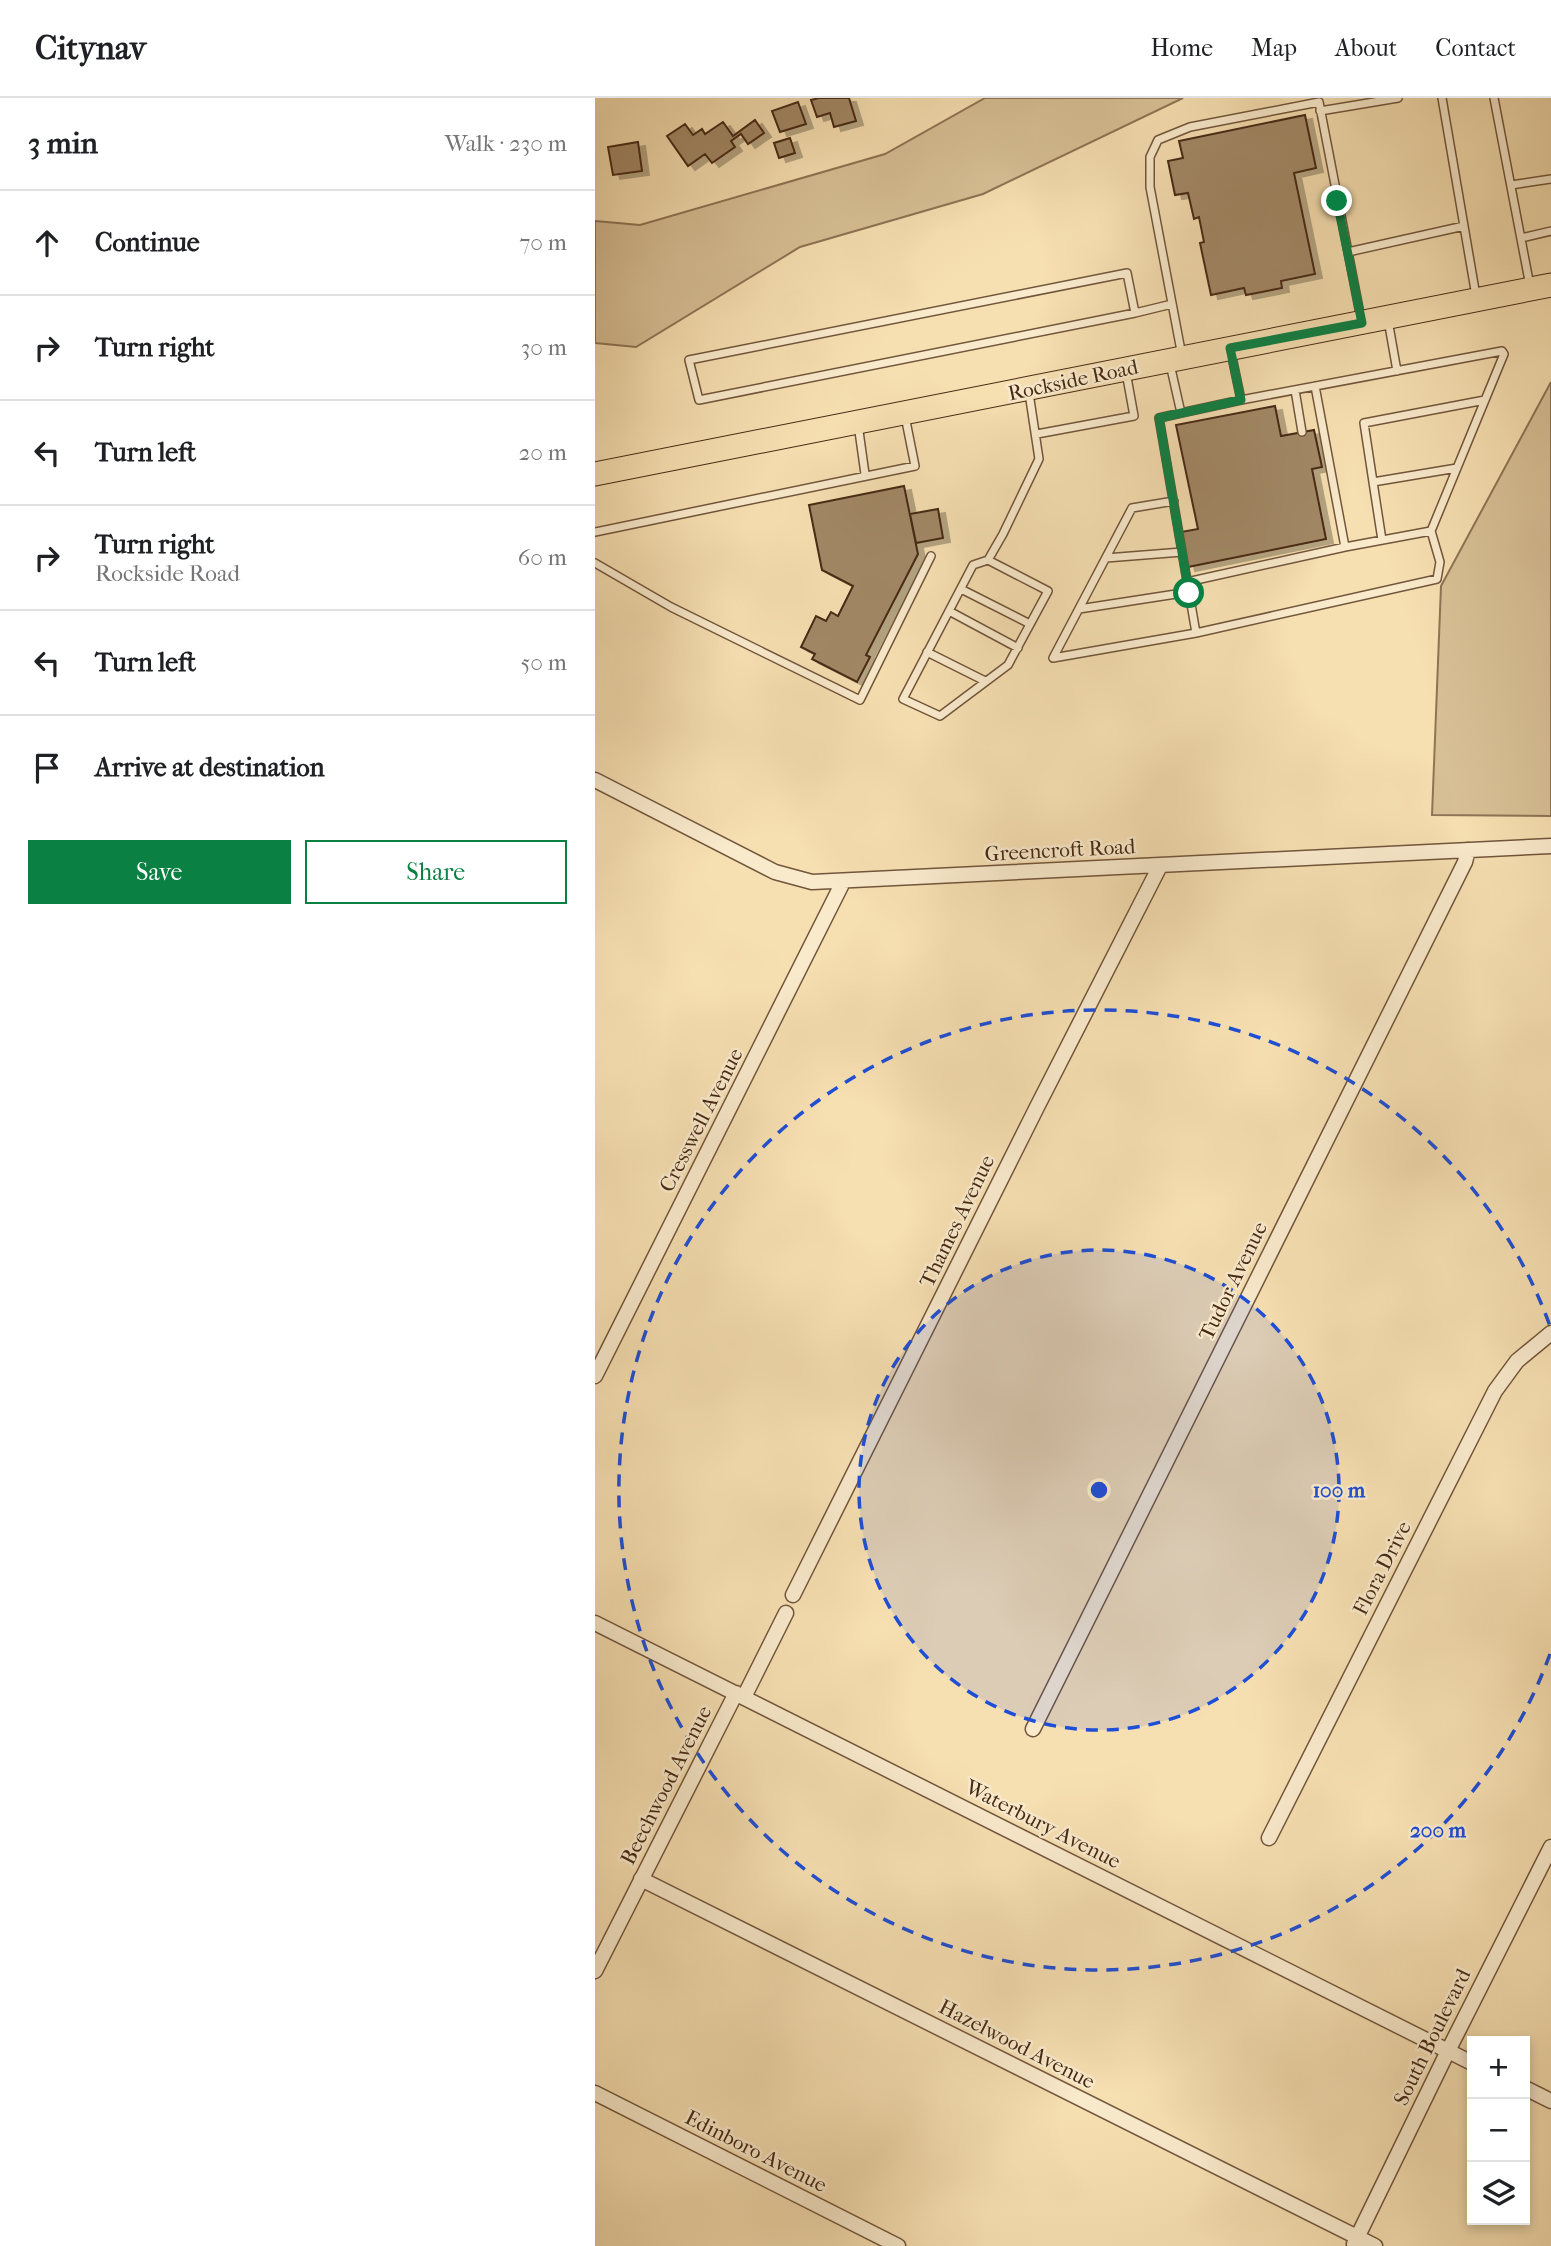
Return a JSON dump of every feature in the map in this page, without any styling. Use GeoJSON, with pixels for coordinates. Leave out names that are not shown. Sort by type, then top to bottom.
{"type":"FeatureCollection","features":[{"type":"Feature","properties":{"kind":"main road","name":"Rockside Road"},"geometry":{"type":"LineString","coordinates":[[595,474],[1541,287]]}},
{"type":"Feature","properties":{"kind":"street","name":"Greencroft Road"},"geometry":{"type":"LineString","coordinates":[[595,780],[775,872],[813,882],[1551,846]]}},
{"type":"Feature","properties":{"kind":"street","name":"Tudor Avenue"},"geometry":{"type":"LineString","coordinates":[[1033,1729],[1453,887],[1468,850]]}},
{"type":"Feature","properties":{"kind":"street","name":"Thames Avenue"},"geometry":{"type":"LineString","coordinates":[[793,1595],[1160,866]]}},
{"type":"Feature","properties":{"kind":"street","name":"Cresswell Avenue"},"geometry":{"type":"LineString","coordinates":[[595,1376],[843,882]]}},
{"type":"Feature","properties":{"kind":"street","name":"Flora Drive"},"geometry":{"type":"LineString","coordinates":[[1269,1838],[1495,1391],[1517,1361],[1551,1333]]}},
{"type":"Feature","properties":{"kind":"street","name":"Beechwood Avenue"},"geometry":{"type":"LineString","coordinates":[[595,1971],[641,1879],[786,1613]]}},
{"type":"Feature","properties":{"kind":"street","name":"Waterbury Avenue"},"geometry":{"type":"LineString","coordinates":[[595,1623],[1467,2060]]}},
{"type":"Feature","properties":{"kind":"street","name":"South Boulevard"},"geometry":{"type":"LineString","coordinates":[[1355,2242],[1551,1847]]}},
{"type":"Feature","properties":{"kind":"street","name":"Hazelwood Avenue"},"geometry":{"type":"LineString","coordinates":[[641,1879],[1355,2242],[1375,2246]]}},
{"type":"Feature","properties":{"kind":"street"},"geometry":{"type":"LineString","coordinates":[[1530,2090],[1551,2101]]}},
{"type":"Feature","properties":{"kind":"street","name":"Edinboro Avenue"},"geometry":{"type":"LineString","coordinates":[[595,2093],[898,2246]]}},
{"type":"Feature","properties":{"kind":"lane"},"geometry":{"type":"LineString","coordinates":[[1321,111],[1398,98]]}},
{"type":"Feature","properties":{"kind":"lane"},"geometry":{"type":"LineString","coordinates":[[1442,98],[1476,300]]}},
{"type":"Feature","properties":{"kind":"lane"},"geometry":{"type":"LineString","coordinates":[[1494,98],[1521,238],[1541,287]]}},
{"type":"Feature","properties":{"kind":"lane"},"geometry":{"type":"LineString","coordinates":[[1181,412],[1172,304],[1150,187],[1150,157],[1158,140],[1189,127],[1319,102],[1362,323]]}},
{"type":"Feature","properties":{"kind":"lane"},"geometry":{"type":"LineString","coordinates":[[1511,185],[1551,179]]}},
{"type":"Feature","properties":{"kind":"lane"},"geometry":{"type":"LineString","coordinates":[[1348,252],[1464,226]]}},
{"type":"Feature","properties":{"kind":"lane"},"geometry":{"type":"LineString","coordinates":[[1521,238],[1551,231]]}},
{"type":"Feature","properties":{"kind":"lane"},"geometry":{"type":"LineString","coordinates":[[1135,313],[1127,273],[689,360],[699,400],[1135,313],[1172,304]]}},
{"type":"Feature","properties":{"kind":"lane"},"geometry":{"type":"LineString","coordinates":[[1388,317],[1397,371]]}},
{"type":"Feature","properties":{"kind":"lane"},"geometry":{"type":"LineString","coordinates":[[1230,348],[1241,400]]}},
{"type":"Feature","properties":{"kind":"lane"},"geometry":{"type":"LineString","coordinates":[[1174,501],[1132,508],[1053,659],[1196,633],[1437,579],[1440,562],[1431,531],[1504,354],[1502,351],[1159,418],[1174,501],[1196,633]]}},
{"type":"Feature","properties":{"kind":"lane"},"geometry":{"type":"LineString","coordinates":[[1037,434],[1134,416],[1126,369]]}},
{"type":"Feature","properties":{"kind":"lane"},"geometry":{"type":"LineString","coordinates":[[1314,386],[1345,547]]}},
{"type":"Feature","properties":{"kind":"lane"},"geometry":{"type":"LineString","coordinates":[[988,560],[1048,591],[1008,665],[940,716],[903,699],[973,565],[988,560],[1003,534],[1039,459],[1028,389]]}},
{"type":"Feature","properties":{"kind":"lane"},"geometry":{"type":"LineString","coordinates":[[1295,390],[1303,432]]}},
{"type":"Feature","properties":{"kind":"lane"},"geometry":{"type":"LineString","coordinates":[[1382,540],[1364,423],[1485,400]]}},
{"type":"Feature","properties":{"kind":"lane"},"geometry":{"type":"LineString","coordinates":[[595,531],[865,474],[915,466],[905,413]]}},
{"type":"Feature","properties":{"kind":"lane"},"geometry":{"type":"LineString","coordinates":[[858,423],[865,474]]}},
{"type":"Feature","properties":{"kind":"lane"},"geometry":{"type":"LineString","coordinates":[[1373,482],[1457,468]]}},
{"type":"Feature","properties":{"kind":"lane"},"geometry":{"type":"LineString","coordinates":[[1187,582],[1431,531]]}},
{"type":"Feature","properties":{"kind":"lane"},"geometry":{"type":"LineString","coordinates":[[1106,558],[1182,552]]}},
{"type":"Feature","properties":{"kind":"lane"},"geometry":{"type":"LineString","coordinates":[[595,563],[671,607],[860,700],[931,556]]}},
{"type":"Feature","properties":{"kind":"lane"},"geometry":{"type":"LineString","coordinates":[[961,589],[1030,624]]}},
{"type":"Feature","properties":{"kind":"lane"},"geometry":{"type":"LineString","coordinates":[[1079,609],[1189,593]]}},
{"type":"Feature","properties":{"kind":"lane"},"geometry":{"type":"LineString","coordinates":[[949,611],[1018,648]]}},
{"type":"Feature","properties":{"kind":"lane"},"geometry":{"type":"LineString","coordinates":[[927,652],[985,681]]}},
{"type":"Feature","properties":{"kind":"shaded area"},"geometry":{"type":"Polygon","coordinates":[[[985,98],[1183,98],[983,194],[800,247],[636,347],[595,343],[595,221],[640,225],[885,154],[985,98]]]}},
{"type":"Feature","properties":{"kind":"shaded area"},"geometry":{"type":"Polygon","coordinates":[[[1551,382],[1551,816],[1432,815],[1441,586],[1551,382]]]}},
{"type":"Feature","properties":{"kind":"building"},"geometry":{"type":"Polygon","coordinates":[[[849,98],[856,121],[834,127],[830,113],[817,117],[811,100],[849,98]]]}},
{"type":"Feature","properties":{"kind":"building"},"geometry":{"type":"Polygon","coordinates":[[[798,102],[806,124],[780,132],[772,111],[798,102]]]}},
{"type":"Feature","properties":{"kind":"building"},"geometry":{"type":"Polygon","coordinates":[[[1305,115],[1316,168],[1294,173],[1315,274],[1281,281],[1282,288],[1246,295],[1244,288],[1211,295],[1200,243],[1204,242],[1199,217],[1194,219],[1188,193],[1175,195],[1168,161],[1183,158],[1179,141],[1305,115]]]}},
{"type":"Feature","properties":{"kind":"building"},"geometry":{"type":"Polygon","coordinates":[[[755,120],[764,133],[748,144],[741,134],[731,141],[735,147],[712,163],[705,154],[688,166],[667,136],[685,124],[693,135],[702,129],[705,134],[723,122],[733,136],[755,120]]]}},
{"type":"Feature","properties":{"kind":"building"},"geometry":{"type":"Polygon","coordinates":[[[790,138],[795,153],[779,158],[774,143],[790,138]]]}},
{"type":"Feature","properties":{"kind":"building"},"geometry":{"type":"Polygon","coordinates":[[[638,142],[642,171],[613,175],[608,147],[638,142]]]}},
{"type":"Feature","properties":{"kind":"building"},"geometry":{"type":"Polygon","coordinates":[[[1275,406],[1281,436],[1314,430],[1322,467],[1312,469],[1326,539],[1188,567],[1181,532],[1198,529],[1176,425],[1275,406]]]}},
{"type":"Feature","properties":{"kind":"building"},"geometry":{"type":"Polygon","coordinates":[[[904,486],[918,554],[866,655],[870,657],[857,682],[812,659],[815,654],[801,647],[816,616],[826,621],[831,612],[838,616],[853,586],[822,570],[809,505],[904,486]]]}},
{"type":"Feature","properties":{"kind":"building"},"geometry":{"type":"Polygon","coordinates":[[[938,509],[943,538],[916,543],[910,514],[938,509]]]}},
{"type":"Feature","properties":{"kind":"route"},"geometry":{"type":"LineString","coordinates":[[1189,593],[1159,418],[1241,400],[1230,348],[1362,323],[1337,201]]}}]}
